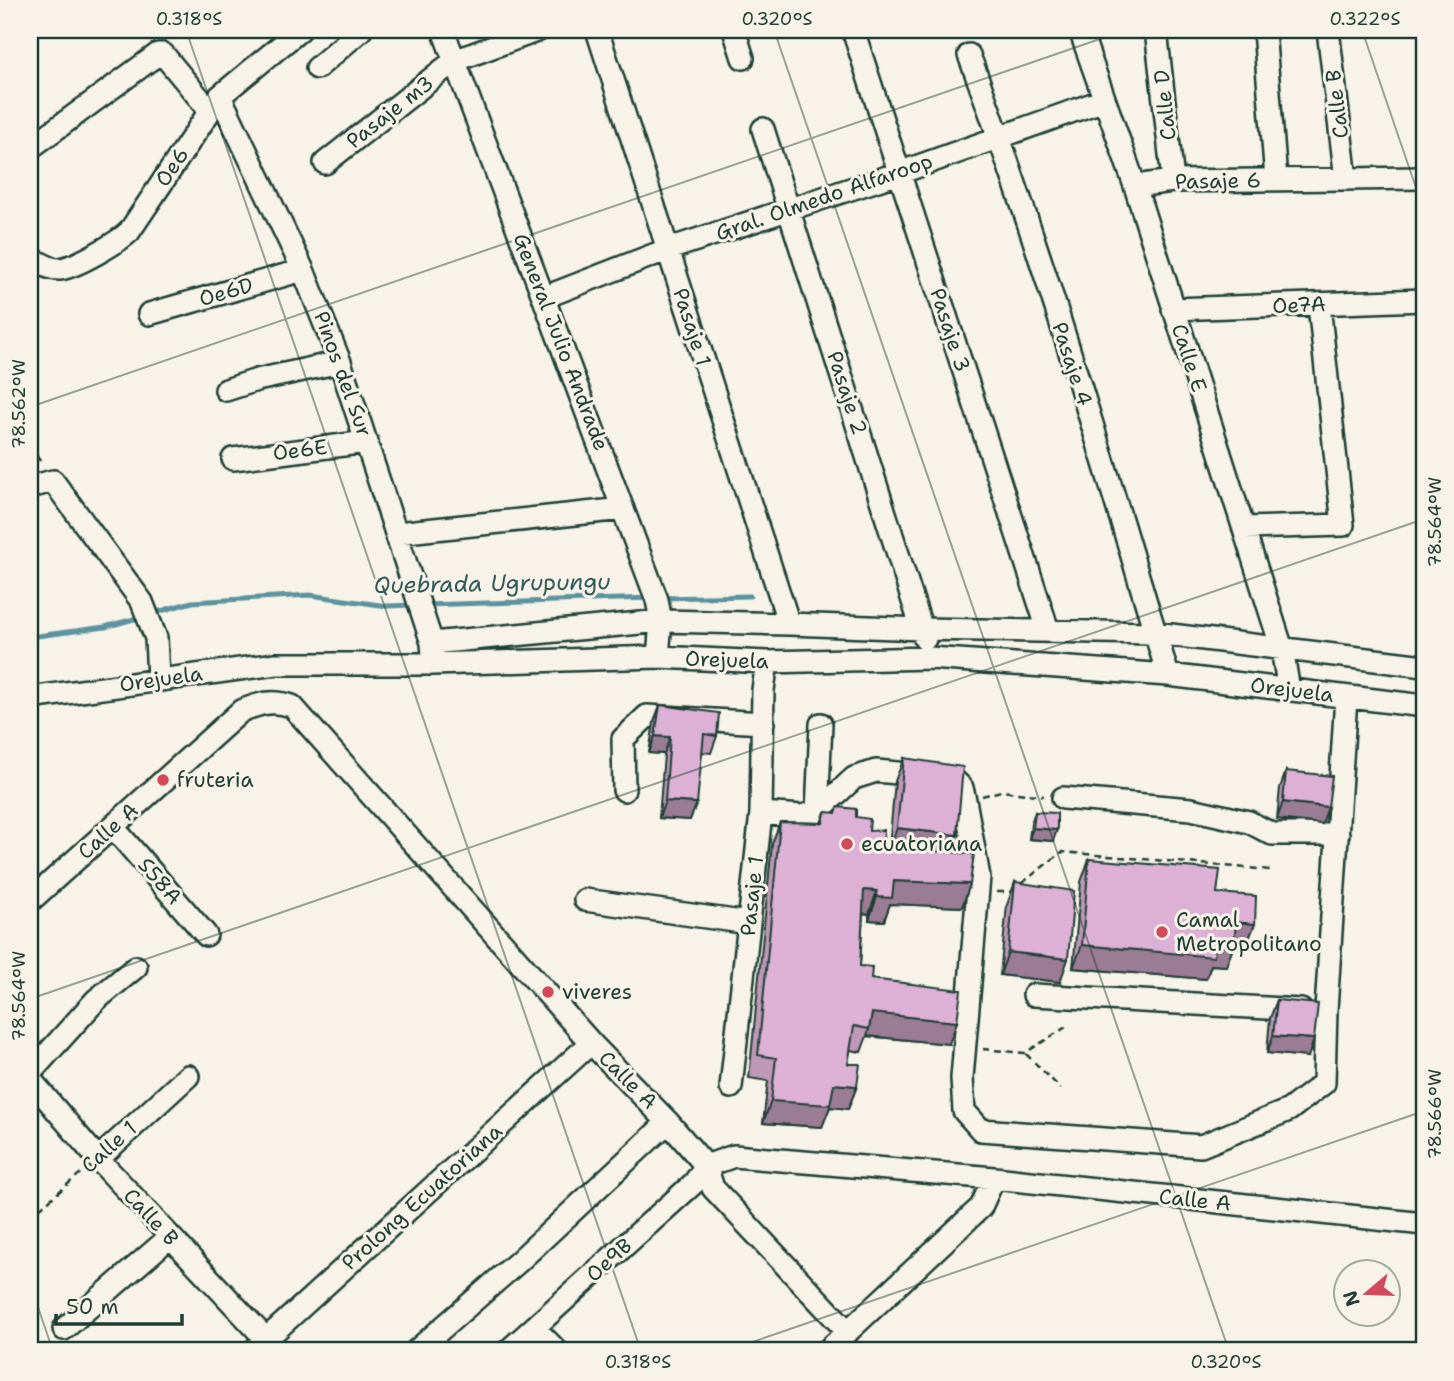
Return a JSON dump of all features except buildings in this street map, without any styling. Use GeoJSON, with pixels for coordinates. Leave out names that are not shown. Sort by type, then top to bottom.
{"type":"FeatureCollection","features":[{"type":"Feature","properties":{"kind":"street","name":"Oe6"},"geometry":{"type":"LineString","coordinates":[[30,257],[51,268],[60,269],[119,241],[129,232],[215,103],[300,30]]}},
{"type":"Feature","properties":{"kind":"street"},"geometry":{"type":"LineString","coordinates":[[317,68],[361,30]]}},
{"type":"Feature","properties":{"kind":"street","name":"General Julio Andrade"},"geometry":{"type":"LineString","coordinates":[[443,30],[657,600],[661,621],[658,657]]}},
{"type":"Feature","properties":{"kind":"street","name":"Pasaje m3"},"geometry":{"type":"LineString","coordinates":[[325,163],[454,61],[539,30]]}},
{"type":"Feature","properties":{"kind":"street","name":"Pasaje 1"},"geometry":{"type":"LineString","coordinates":[[597,30],[789,624]]}},
{"type":"Feature","properties":{"kind":"street"},"geometry":{"type":"LineString","coordinates":[[734,30],[743,58]]}},
{"type":"Feature","properties":{"kind":"street","name":"Pasaje 3"},"geometry":{"type":"LineString","coordinates":[[853,30],[1048,630]]}},
{"type":"Feature","properties":{"kind":"street","name":"Calle E"},"geometry":{"type":"LineString","coordinates":[[1080,30],[1135,186],[1244,528],[1282,649],[1289,690]]}},
{"type":"Feature","properties":{"kind":"street","name":"Calle D"},"geometry":{"type":"LineString","coordinates":[[1156,30],[1173,181]]}},
{"type":"Feature","properties":{"kind":"street","name":"Pasaje 6"},"geometry":{"type":"LineString","coordinates":[[1135,186],[1173,181],[1276,179],[1264,30]]}},
{"type":"Feature","properties":{"kind":"street","name":"Calle B"},"geometry":{"type":"LineString","coordinates":[[1328,30],[1346,179]]}},
{"type":"Feature","properties":{"kind":"street","name":"Pinos del Sur"},"geometry":{"type":"LineString","coordinates":[[30,148],[158,54],[163,54],[215,103],[303,270],[340,362],[397,533],[433,653]]}},
{"type":"Feature","properties":{"kind":"street","name":"Pasaje 4"},"geometry":{"type":"LineString","coordinates":[[969,55],[999,137],[1168,675]]}},
{"type":"Feature","properties":{"kind":"street","name":"Gral. Olmedo Alfaroop"},"geometry":{"type":"LineString","coordinates":[[545,297],[667,250],[899,173],[1104,100]]}},
{"type":"Feature","properties":{"kind":"street","name":"Pasaje 2"},"geometry":{"type":"LineString","coordinates":[[763,129],[930,658]]}},
{"type":"Feature","properties":{"kind":"street"},"geometry":{"type":"LineString","coordinates":[[1276,179],[1424,178]]}},
{"type":"Feature","properties":{"kind":"street","name":"Oe6D"},"geometry":{"type":"LineString","coordinates":[[149,314],[303,270]]}},
{"type":"Feature","properties":{"kind":"street","name":"Oe7A"},"geometry":{"type":"LineString","coordinates":[[1173,309],[1424,300]]}},
{"type":"Feature","properties":{"kind":"street"},"geometry":{"type":"LineString","coordinates":[[1244,528],[1343,525],[1319,305]]}},
{"type":"Feature","properties":{"kind":"street"},"geometry":{"type":"LineString","coordinates":[[226,390],[257,380],[340,362]]}},
{"type":"Feature","properties":{"kind":"street","name":"Oe6E"},"geometry":{"type":"LineString","coordinates":[[233,459],[367,442]]}},
{"type":"Feature","properties":{"kind":"street"},"geometry":{"type":"LineString","coordinates":[[30,487],[53,481],[142,602],[156,638],[158,678]]}},
{"type":"Feature","properties":{"kind":"street"},"geometry":{"type":"LineString","coordinates":[[397,533],[623,509]]}},
{"type":"Feature","properties":{"kind":"street"},"geometry":{"type":"LineString","coordinates":[[433,653],[661,621],[1155,633],[1424,666]]}},
{"type":"Feature","properties":{"kind":"street","name":"Orejuela"},"geometry":{"type":"LineString","coordinates":[[30,698],[158,678],[276,664],[433,653],[767,662],[930,658],[1168,675],[1424,706]]}},
{"type":"Feature","properties":{"kind":"street","name":"Pasaje 1"},"geometry":{"type":"LineString","coordinates":[[731,1087],[761,813],[763,690],[767,662]]}},
{"type":"Feature","properties":{"kind":"street"},"geometry":{"type":"LineString","coordinates":[[761,813],[802,816],[817,812],[854,778],[876,771],[952,778],[962,788],[979,877],[962,1078],[964,1111],[981,1130],[1201,1146],[1289,1110],[1324,1083],[1326,1010],[1346,696]]}},
{"type":"Feature","properties":{"kind":"street","name":"Calle A"},"geometry":{"type":"LineString","coordinates":[[30,901],[241,711],[262,703],[278,702],[292,706],[591,1043],[668,1122],[706,1166],[734,1156],[994,1178],[1424,1224]]}},
{"type":"Feature","properties":{"kind":"street"},"geometry":{"type":"LineString","coordinates":[[624,790],[623,739],[647,716],[762,723]]}},
{"type":"Feature","properties":{"kind":"street"},"geometry":{"type":"LineString","coordinates":[[817,812],[821,724]]}},
{"type":"Feature","properties":{"kind":"street"},"geometry":{"type":"LineString","coordinates":[[1063,799],[1191,809],[1249,822],[1272,834],[1338,834]]}},
{"type":"Feature","properties":{"kind":"street","name":"S58A"},"geometry":{"type":"LineString","coordinates":[[113,827],[206,935]]}},
{"type":"Feature","properties":{"kind":"street"},"geometry":{"type":"LineString","coordinates":[[585,900],[749,923]]}},
{"type":"Feature","properties":{"kind":"street"},"geometry":{"type":"LineString","coordinates":[[30,1076],[96,1000],[136,967]]}},
{"type":"Feature","properties":{"kind":"street"},"geometry":{"type":"LineString","coordinates":[[1034,995],[1267,1010],[1326,1010]]}},
{"type":"Feature","properties":{"kind":"street","name":"Prolong Ecuatoriana"},"geometry":{"type":"LineString","coordinates":[[265,1347],[591,1043]]}},
{"type":"Feature","properties":{"kind":"street","name":"Calle B"},"geometry":{"type":"LineString","coordinates":[[30,1076],[98,1159],[265,1347]]}},
{"type":"Feature","properties":{"kind":"street","name":"Calle 1"},"geometry":{"type":"LineString","coordinates":[[98,1159],[188,1076]]}},
{"type":"Feature","properties":{"kind":"street"},"geometry":{"type":"LineString","coordinates":[[416,1351],[518,1262],[668,1122]]}},
{"type":"Feature","properties":{"kind":"street"},"geometry":{"type":"LineString","coordinates":[[706,1166],[713,1188],[848,1332]]}},
{"type":"Feature","properties":{"kind":"street","name":"Oe9B"},"geometry":{"type":"LineString","coordinates":[[509,1351],[694,1183],[706,1166]]}},
{"type":"Feature","properties":{"kind":"street"},"geometry":{"type":"LineString","coordinates":[[827,1351],[982,1207],[994,1178]]}},
{"type":"Feature","properties":{"kind":"street"},"geometry":{"type":"LineString","coordinates":[[64,1329],[170,1237]]}},
{"type":"Feature","properties":{"kind":"street"},"geometry":{"type":"LineString","coordinates":[[534,1328],[557,1351]]}},
{"type":"Feature","properties":{"kind":"path"},"geometry":{"type":"LineString","coordinates":[[965,800],[1001,791],[1063,799]]}},
{"type":"Feature","properties":{"kind":"path"},"geometry":{"type":"LineString","coordinates":[[1011,892],[1062,852],[1270,870]]}},
{"type":"Feature","properties":{"kind":"path"},"geometry":{"type":"LineString","coordinates":[[978,891],[1023,893]]}},
{"type":"Feature","properties":{"kind":"path"},"geometry":{"type":"LineString","coordinates":[[1000,1051],[1025,1053],[1066,1027]]}},
{"type":"Feature","properties":{"kind":"path"},"geometry":{"type":"LineString","coordinates":[[1025,1053],[1061,1088]]}},
{"type":"Feature","properties":{"kind":"path","name":"Calle 1"},"geometry":{"type":"LineString","coordinates":[[30,1217],[98,1159]]}},
{"type":"Feature","properties":{"kind":"waterway","name":"Quebrada Ugrupungu"},"geometry":{"type":"LineString","coordinates":[[154,613],[192,602],[310,595],[387,606],[414,605]]}},
{"type":"Feature","properties":{"kind":"waterway","name":"Quebrada Ugrupungu"},"geometry":{"type":"LineString","coordinates":[[662,598],[750,596]]}},
{"type":"Feature","properties":{"kind":"waterway","name":"Quebrada Ugrupungu"},"geometry":{"type":"LineString","coordinates":[[424,605],[652,598]]}},
{"type":"Feature","properties":{"kind":"waterway","name":"Quebrada Ugrupungu"},"geometry":{"type":"LineString","coordinates":[[30,637],[105,627],[141,617]]}},
{"type":"Feature","properties":{"kind":"place","name":"fruteria"},"geometry":{"type":"Point","coordinates":[163,780]}},
{"type":"Feature","properties":{"kind":"place","name":"ecuatoriana"},"geometry":{"type":"Point","coordinates":[847,844]}},
{"type":"Feature","properties":{"kind":"place","name":"Camal Metropolitano"},"geometry":{"type":"Point","coordinates":[1162,932]}},
{"type":"Feature","properties":{"kind":"place","name":"viveres"},"geometry":{"type":"Point","coordinates":[548,992]}}]}
